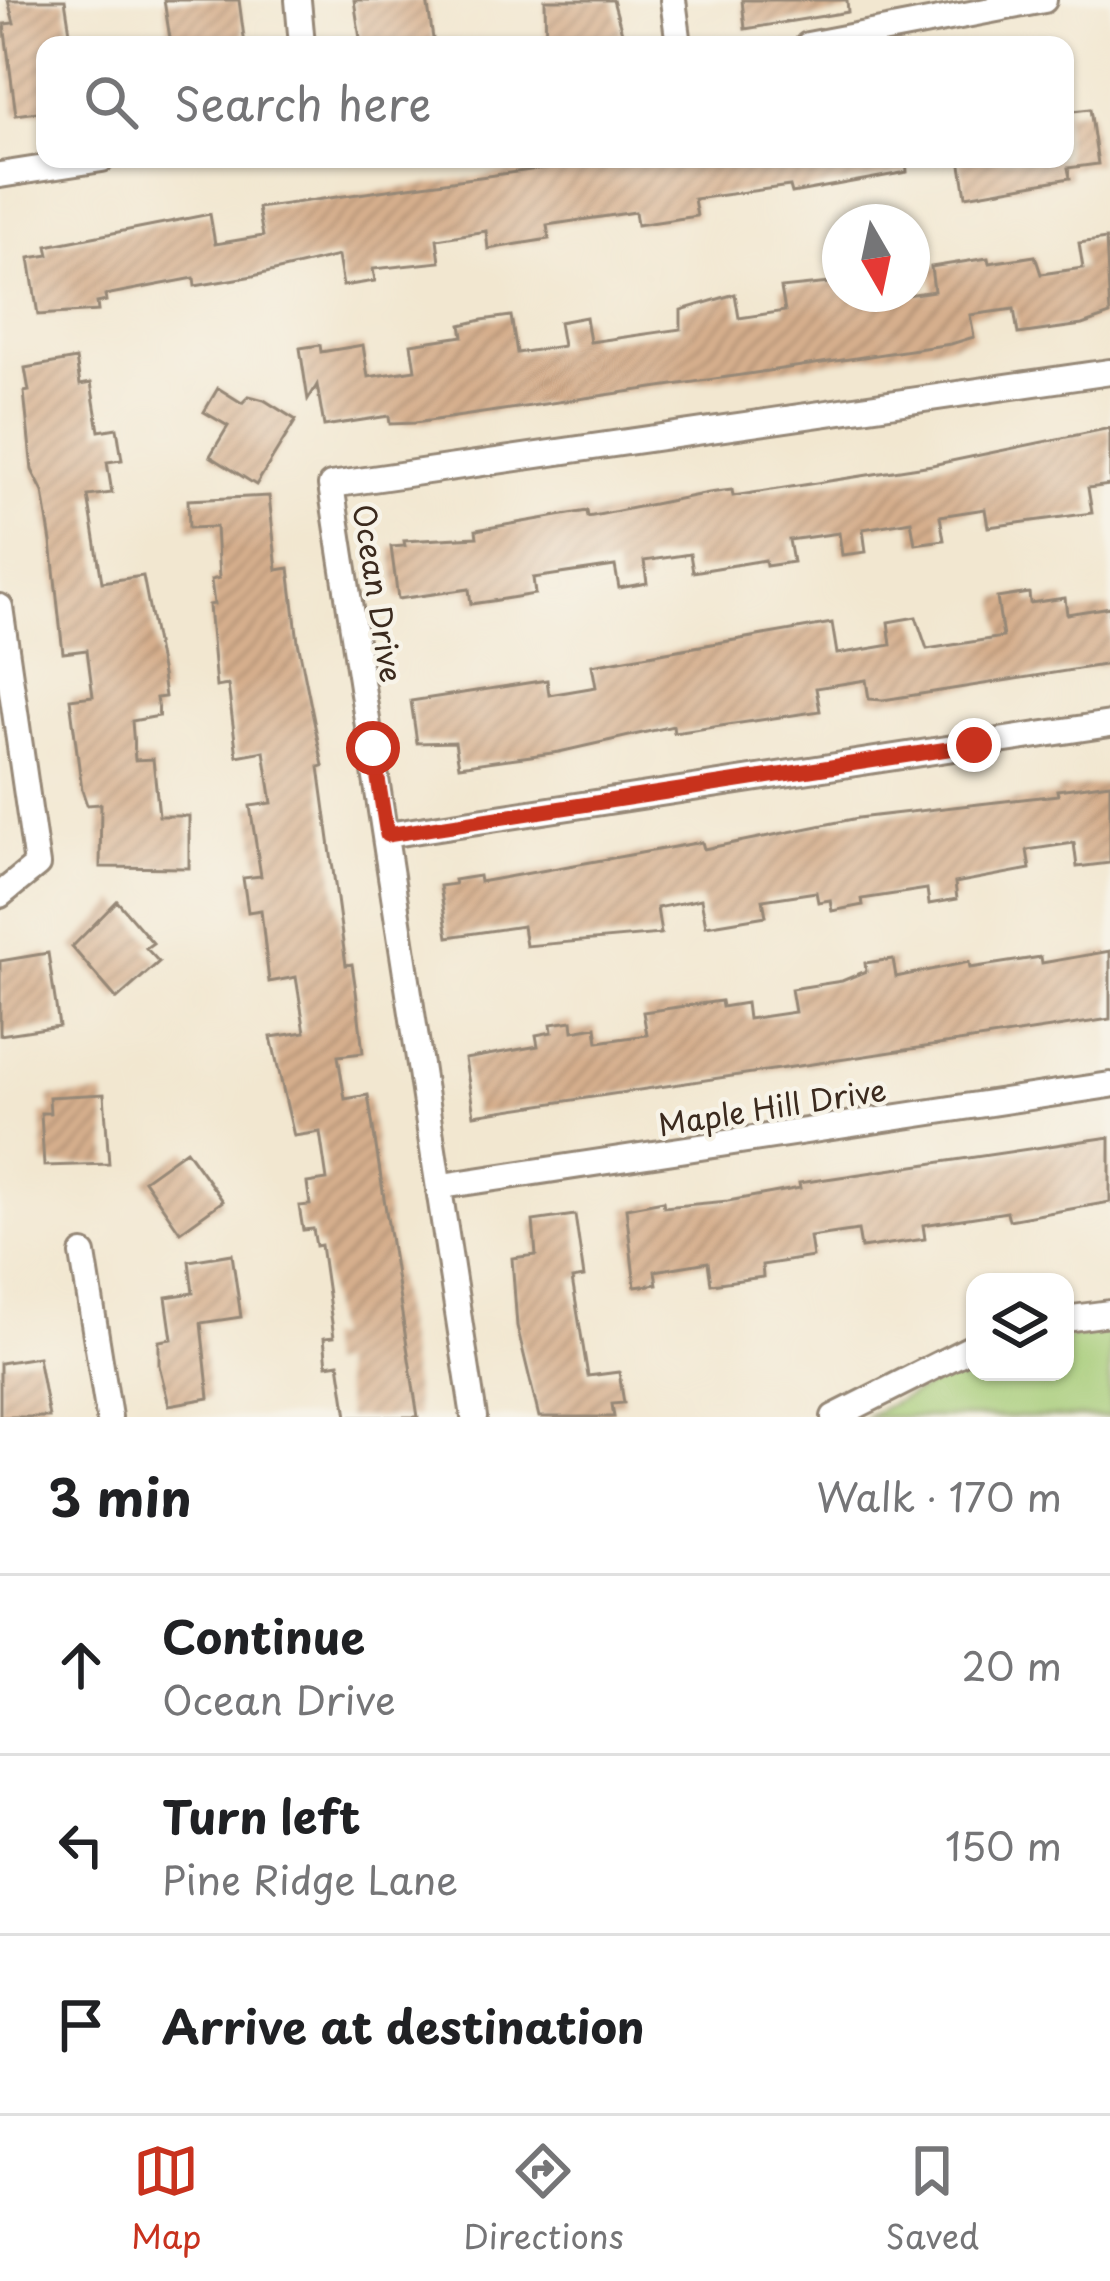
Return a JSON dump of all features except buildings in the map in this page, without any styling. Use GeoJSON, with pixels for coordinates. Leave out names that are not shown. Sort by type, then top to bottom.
{"type":"FeatureCollection","features":[{"type":"Feature","properties":{"kind":"street"},"geometry":{"type":"LineString","coordinates":[[298,0],[301,36]]}},
{"type":"Feature","properties":{"kind":"street"},"geometry":{"type":"LineString","coordinates":[[673,0],[678,36]]}},
{"type":"Feature","properties":{"kind":"street"},"geometry":{"type":"LineString","coordinates":[[856,36],[1044,1]]}},
{"type":"Feature","properties":{"kind":"street"},"geometry":{"type":"LineString","coordinates":[[0,175],[45,168]]}},
{"type":"Feature","properties":{"kind":"street","name":"Ocean Drive"},"geometry":{"type":"LineString","coordinates":[[474,1417],[332,485],[1110,372]]}},
{"type":"Feature","properties":{"kind":"street"},"geometry":{"type":"LineString","coordinates":[[0,608],[37,865],[0,895]]}},
{"type":"Feature","properties":{"kind":"street"},"geometry":{"type":"LineString","coordinates":[[387,835],[1110,724]]}},
{"type":"Feature","properties":{"kind":"street","name":"Maple Hill Drive"},"geometry":{"type":"LineString","coordinates":[[442,1186],[1110,1085]]}},
{"type":"Feature","properties":{"kind":"street"},"geometry":{"type":"LineString","coordinates":[[83,1254],[109,1417]]}},
{"type":"Feature","properties":{"kind":"street"},"geometry":{"type":"LineString","coordinates":[[1074,1317],[1110,1312]]}},
{"type":"Feature","properties":{"kind":"street"},"geometry":{"type":"LineString","coordinates":[[834,1417],[966,1351]]}},
{"type":"Feature","properties":{"kind":"green space"},"geometry":{"type":"Polygon","coordinates":[[[1110,1330],[1110,1417],[865,1417],[966,1367],[966,1381],[1074,1381],[1074,1336],[1110,1330]]]}},
{"type":"Feature","properties":{"kind":"route"},"geometry":{"type":"LineString","coordinates":[[373,748],[387,835],[974,745]]}}]}
